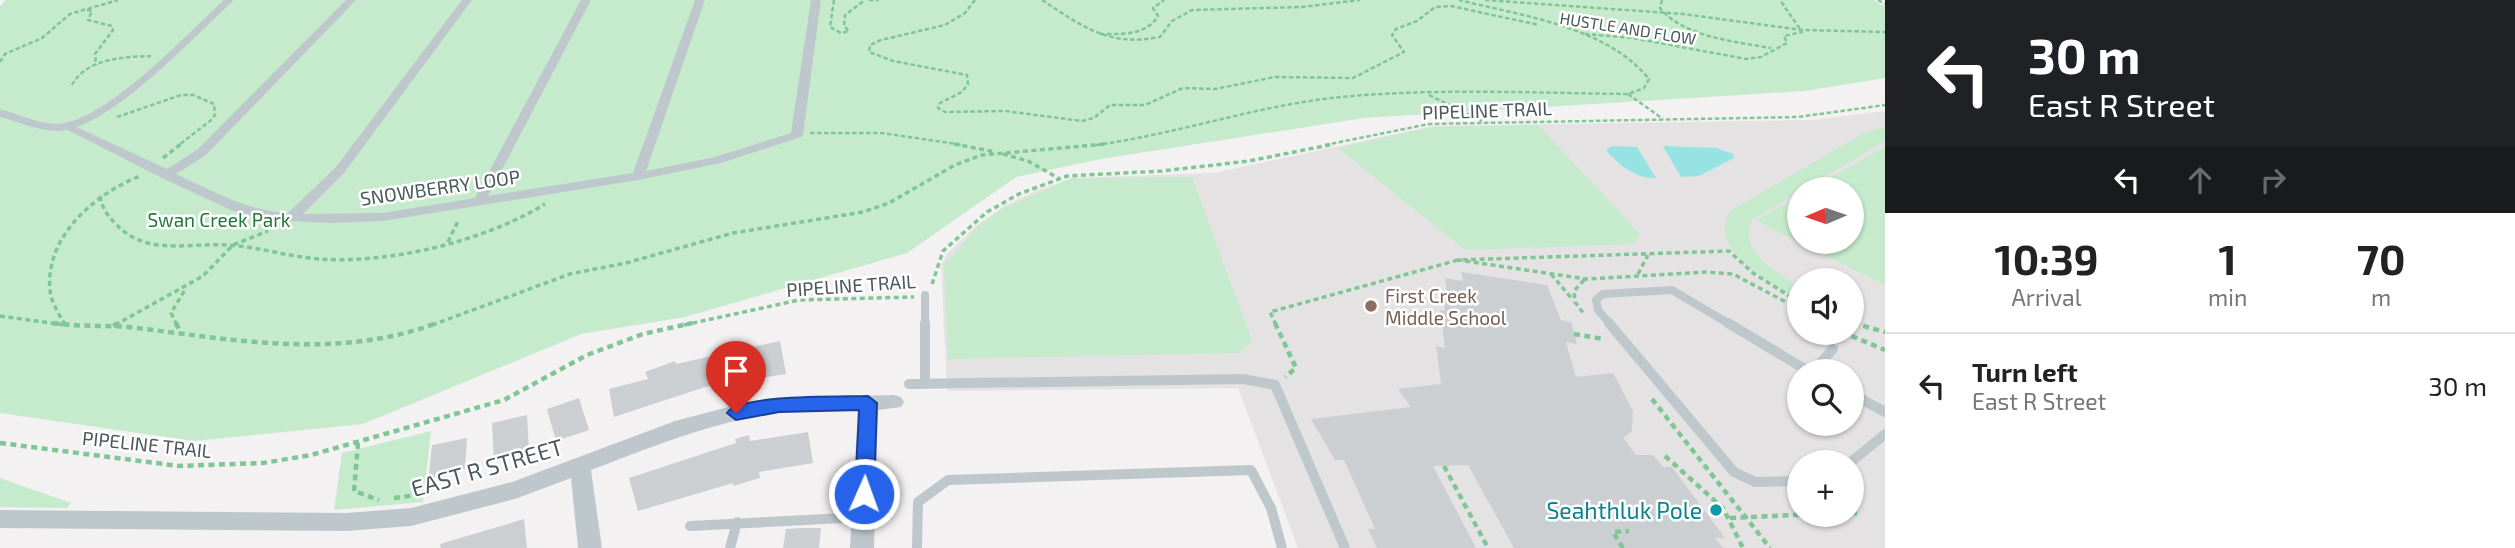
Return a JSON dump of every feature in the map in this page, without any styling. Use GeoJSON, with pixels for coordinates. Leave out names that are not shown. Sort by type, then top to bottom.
{"type":"FeatureCollection","features":[{"type":"Feature","properties":{"kind":"street"},"geometry":{"type":"LineString","coordinates":[[158,171],[191,161],[211,144],[351,0]]}},
{"type":"Feature","properties":{"kind":"street"},"geometry":{"type":"LineString","coordinates":[[292,217],[340,170],[467,0]]}},
{"type":"Feature","properties":{"kind":"street"},"geometry":{"type":"LineString","coordinates":[[479,202],[586,0]]}},
{"type":"Feature","properties":{"kind":"street"},"geometry":{"type":"LineString","coordinates":[[638,176],[700,0]]}},
{"type":"Feature","properties":{"kind":"street"},"geometry":{"type":"LineString","coordinates":[[797,135],[816,0]]}},
{"type":"Feature","properties":{"kind":"street","name":"SNOWBERRY LOOP"},"geometry":{"type":"LineString","coordinates":[[66,126],[237,208],[266,216],[292,217],[383,217],[566,188],[717,160],[797,135]]}},
{"type":"Feature","properties":{"kind":"street","name":"EAST R STREET"},"geometry":{"type":"LineString","coordinates":[[0,519],[346,522],[411,517],[483,500],[580,467],[682,427],[736,413],[779,405],[894,402]]}},
{"type":"Feature","properties":{"kind":"street"},"geometry":{"type":"LineString","coordinates":[[862,548],[868,403]]}},
{"type":"Feature","properties":{"kind":"street"},"geometry":{"type":"LineString","coordinates":[[580,467],[590,548]]}},
{"type":"Feature","properties":{"kind":"lane"},"geometry":{"type":"LineString","coordinates":[[0,113],[50,127],[66,126],[91,117],[107,107],[229,0]]}},
{"type":"Feature","properties":{"kind":"lane"},"geometry":{"type":"LineString","coordinates":[[1787,481],[1755,482],[1734,472],[1598,310],[1596,300],[1603,294],[1672,290],[1790,359]]}},
{"type":"Feature","properties":{"kind":"lane"},"geometry":{"type":"LineString","coordinates":[[925,295],[925,384]]}},
{"type":"Feature","properties":{"kind":"lane"},"geometry":{"type":"LineString","coordinates":[[1823,359],[1833,349]]}},
{"type":"Feature","properties":{"kind":"lane"},"geometry":{"type":"LineString","coordinates":[[909,384],[1243,379],[1275,385],[1345,548]]}},
{"type":"Feature","properties":{"kind":"lane"},"geometry":{"type":"LineString","coordinates":[[1864,401],[1885,412]]}},
{"type":"Feature","properties":{"kind":"lane"},"geometry":{"type":"LineString","coordinates":[[1864,451],[1885,433]]}},
{"type":"Feature","properties":{"kind":"lane"},"geometry":{"type":"LineString","coordinates":[[917,548],[918,502],[948,480],[1251,470],[1271,508],[1282,548]]}},
{"type":"Feature","properties":{"kind":"lane"},"geometry":{"type":"LineString","coordinates":[[690,526],[863,517]]}},
{"type":"Feature","properties":{"kind":"lane"},"geometry":{"type":"LineString","coordinates":[[730,548],[737,522]]}},
{"type":"Feature","properties":{"kind":"path"},"geometry":{"type":"LineString","coordinates":[[0,62],[5,54],[37,41],[65,16],[118,0]]}},
{"type":"Feature","properties":{"kind":"path"},"geometry":{"type":"LineString","coordinates":[[834,0],[830,27],[841,33],[849,31],[844,26],[845,15],[867,0],[879,0]]}},
{"type":"Feature","properties":{"kind":"path","name":"HUSTLE AND FLOW"},"geometry":{"type":"LineString","coordinates":[[975,0],[964,14],[950,22],[882,39],[870,45],[869,52],[906,65],[952,69],[967,75],[968,84],[962,93],[940,103],[938,108],[945,112],[1005,111],[1082,121],[1094,118],[1100,107],[1107,104],[1143,106],[1154,103],[1171,90],[1215,89],[1247,80],[1281,77],[1354,78],[1375,68],[1381,62],[1400,57],[1404,52],[1392,34],[1396,29],[1418,21],[1435,8],[1451,6],[1577,33],[1637,39],[1706,54],[1727,53],[1744,60],[1766,56],[1773,49],[1787,43],[1784,36],[1801,34],[1801,30]]}},
{"type":"Feature","properties":{"kind":"path"},"geometry":{"type":"LineString","coordinates":[[1042,0],[1098,34],[1124,43],[1143,42],[1160,37],[1172,21],[1192,10],[1302,7],[1360,0]]}},
{"type":"Feature","properties":{"kind":"path"},"geometry":{"type":"LineString","coordinates":[[1098,34],[1127,34],[1149,27],[1156,23],[1158,16],[1153,8],[1164,0]]}},
{"type":"Feature","properties":{"kind":"path"},"geometry":{"type":"LineString","coordinates":[[0,316],[65,325],[180,332],[231,341],[324,346],[377,338],[460,316],[570,274],[626,263],[733,233],[863,212],[889,203],[976,156],[1099,145],[1275,107],[1340,97],[1628,94],[1644,88],[1649,79],[1644,69],[1629,56],[1577,33],[1459,0]]}},
{"type":"Feature","properties":{"kind":"path"},"geometry":{"type":"LineString","coordinates":[[1485,0],[1662,14],[1801,30],[1885,32]]}},
{"type":"Feature","properties":{"kind":"path"},"geometry":{"type":"LineString","coordinates":[[1662,0],[1660,8],[1668,20],[1736,42],[1773,49]]}},
{"type":"Feature","properties":{"kind":"path"},"geometry":{"type":"LineString","coordinates":[[1780,0],[1789,18],[1801,30]]}},
{"type":"Feature","properties":{"kind":"path"},"geometry":{"type":"LineString","coordinates":[[1878,0],[1885,4]]}},
{"type":"Feature","properties":{"kind":"path"},"geometry":{"type":"LineString","coordinates":[[84,9],[92,11],[93,16],[88,20],[112,26],[111,35],[95,54],[96,65]]}},
{"type":"Feature","properties":{"kind":"path"},"geometry":{"type":"LineString","coordinates":[[72,85],[80,73],[96,65],[125,57],[166,55]]}},
{"type":"Feature","properties":{"kind":"path"},"geometry":{"type":"LineString","coordinates":[[1428,94],[1465,110],[1484,122]]}},
{"type":"Feature","properties":{"kind":"path"},"geometry":{"type":"LineString","coordinates":[[1628,94],[1664,119]]}},
{"type":"Feature","properties":{"kind":"path"},"geometry":{"type":"LineString","coordinates":[[65,325],[50,290],[52,263],[60,245],[81,214],[100,196],[120,183],[158,171],[215,115],[214,104],[193,95],[181,95],[113,118],[91,117]]}},
{"type":"Feature","properties":{"kind":"path","name":"PIPELINE TRAIL"},"geometry":{"type":"LineString","coordinates":[[0,443],[179,466],[211,467],[287,459],[358,443],[504,400],[587,355],[643,334],[799,300],[925,295],[931,289],[943,251],[962,232],[987,212],[1019,194],[1060,179],[1249,161],[1417,126],[1484,122],[1817,116],[1885,105]]}},
{"type":"Feature","properties":{"kind":"path"},"geometry":{"type":"LineString","coordinates":[[797,135],[848,130],[942,139],[1028,161],[1060,179]]}},
{"type":"Feature","properties":{"kind":"path"},"geometry":{"type":"LineString","coordinates":[[100,196],[101,206],[117,231],[135,241],[160,246],[233,245],[274,255],[332,261],[386,254],[500,229],[536,212],[566,188]]}},
{"type":"Feature","properties":{"kind":"path"},"geometry":{"type":"LineString","coordinates":[[111,327],[203,276],[233,245],[258,236],[292,217]]}},
{"type":"Feature","properties":{"kind":"path"},"geometry":{"type":"LineString","coordinates":[[1275,385],[1296,368],[1270,312],[1458,260],[1729,251],[1753,273],[1787,294]]}},
{"type":"Feature","properties":{"kind":"path"},"geometry":{"type":"LineString","coordinates":[[1638,274],[1649,254]]}},
{"type":"Feature","properties":{"kind":"path"},"geometry":{"type":"LineString","coordinates":[[1458,260],[1586,279],[1638,274],[1733,274],[1787,303]]}},
{"type":"Feature","properties":{"kind":"path"},"geometry":{"type":"LineString","coordinates":[[1551,274],[1575,302]]}},
{"type":"Feature","properties":{"kind":"path"},"geometry":{"type":"LineString","coordinates":[[180,332],[171,313],[186,287]]}},
{"type":"Feature","properties":{"kind":"path"},"geometry":{"type":"LineString","coordinates":[[1864,326],[1885,332]]}},
{"type":"Feature","properties":{"kind":"path"},"geometry":{"type":"LineString","coordinates":[[1574,334],[1605,340]]}},
{"type":"Feature","properties":{"kind":"path"},"geometry":{"type":"LineString","coordinates":[[1864,341],[1885,350]]}},
{"type":"Feature","properties":{"kind":"path"},"geometry":{"type":"LineString","coordinates":[[358,443],[354,491],[369,499],[420,495]]}},
{"type":"Feature","properties":{"kind":"path"},"geometry":{"type":"LineString","coordinates":[[1665,456],[1711,495],[1730,518],[1743,548]]}},
{"type":"Feature","properties":{"kind":"path"},"geometry":{"type":"LineString","coordinates":[[1444,466],[1488,548]]}},
{"type":"Feature","properties":{"kind":"path"},"geometry":{"type":"LineString","coordinates":[[1730,518],[1787,515]]}},
{"type":"Feature","properties":{"kind":"path"},"geometry":{"type":"LineString","coordinates":[[1623,548],[1613,532],[1629,531]]}},
{"type":"Feature","properties":{"kind":"shaded area","name":"First Creek Middle School"},"geometry":{"type":"Polygon","coordinates":[[[1885,111],[1885,548],[1298,548],[1238,388],[947,391],[941,265],[947,254],[977,225],[1004,206],[1072,178],[1214,173],[1432,126],[1813,120],[1885,111]]]}},
{"type":"Feature","properties":{"kind":"green space","name":"Swan Creek Park"},"geometry":{"type":"Polygon","coordinates":[[[6,0],[1874,0],[1885,7],[1885,78],[1805,91],[1364,118],[1101,159],[1016,177],[907,253],[685,317],[581,334],[363,424],[194,441],[0,413],[0,6],[6,0]]]}},
{"type":"Feature","properties":{"kind":"green space"},"geometry":{"type":"Polygon","coordinates":[[[1538,125],[1640,234],[1633,244],[1465,250],[1338,148],[1433,127],[1538,125]]]}},
{"type":"Feature","properties":{"kind":"green space"},"geometry":{"type":"Polygon","coordinates":[[[1885,127],[1885,141],[1824,177],[1789,177],[1866,132],[1885,127]]]}},
{"type":"Feature","properties":{"kind":"green space"},"geometry":{"type":"Polygon","coordinates":[[[1885,147],[1885,285],[1864,275],[1864,268],[1851,268],[1822,254],[1864,254],[1864,177],[1832,177],[1885,147]]]}},
{"type":"Feature","properties":{"kind":"green space"},"geometry":{"type":"Polygon","coordinates":[[[1192,177],[1252,341],[1239,353],[948,359],[944,265],[978,226],[1004,208],[1072,178],[1192,177]]]}},
{"type":"Feature","properties":{"kind":"green space"},"geometry":{"type":"Polygon","coordinates":[[[1787,178],[1787,199],[1752,220],[1749,230],[1754,250],[1771,268],[1787,279],[1787,293],[1759,275],[1734,252],[1727,239],[1725,225],[1730,211],[1787,178]]]}},
{"type":"Feature","properties":{"kind":"green space"},"geometry":{"type":"Polygon","coordinates":[[[1787,203],[1787,236],[1757,220],[1787,203]]]}},
{"type":"Feature","properties":{"kind":"green space"},"geometry":{"type":"Polygon","coordinates":[[[431,431],[423,502],[334,510],[342,453],[431,431]]]}},
{"type":"Feature","properties":{"kind":"green space"},"geometry":{"type":"Polygon","coordinates":[[[0,478],[71,503],[67,508],[0,507],[0,478]]]}},
{"type":"Feature","properties":{"kind":"water"},"geometry":{"type":"Polygon","coordinates":[[[1612,146],[1637,147],[1656,178],[1635,174],[1622,166],[1606,150],[1612,146]]]}},
{"type":"Feature","properties":{"kind":"water"},"geometry":{"type":"Polygon","coordinates":[[[1663,146],[1716,148],[1733,154],[1734,158],[1699,176],[1681,177],[1663,146]]]}},
{"type":"Feature","properties":{"kind":"building"},"geometry":{"type":"Polygon","coordinates":[[[1461,272],[1547,285],[1561,320],[1571,322],[1577,344],[1566,342],[1576,377],[1613,373],[1633,411],[1632,431],[1623,438],[1636,455],[1653,455],[1663,467],[1672,467],[1725,538],[1715,538],[1723,548],[1514,548],[1468,465],[1433,466],[1476,548],[1377,548],[1368,529],[1375,529],[1344,460],[1335,460],[1311,419],[1411,407],[1398,389],[1441,384],[1436,346],[1445,348],[1440,310],[1445,311],[1442,291],[1447,292],[1445,278],[1463,281],[1461,272]]]}},
{"type":"Feature","properties":{"kind":"building"},"geometry":{"type":"Polygon","coordinates":[[[780,341],[786,374],[705,387],[614,417],[609,389],[648,379],[645,372],[675,361],[676,364],[780,341]]]}},
{"type":"Feature","properties":{"kind":"building"},"geometry":{"type":"Polygon","coordinates":[[[579,398],[589,430],[556,441],[547,409],[579,398]]]}},
{"type":"Feature","properties":{"kind":"building"},"geometry":{"type":"Polygon","coordinates":[[[527,415],[529,451],[494,460],[492,423],[527,415]]]}},
{"type":"Feature","properties":{"kind":"building"},"geometry":{"type":"Polygon","coordinates":[[[808,432],[813,463],[759,472],[760,478],[733,486],[733,483],[638,511],[629,478],[736,443],[735,439],[749,435],[750,441],[808,432]]]}},
{"type":"Feature","properties":{"kind":"building"},"geometry":{"type":"Polygon","coordinates":[[[467,438],[465,469],[446,473],[445,480],[428,483],[432,445],[467,438]]]}},
{"type":"Feature","properties":{"kind":"building"},"geometry":{"type":"Polygon","coordinates":[[[524,519],[527,548],[441,548],[440,544],[524,519]]]}},
{"type":"Feature","properties":{"kind":"building"},"geometry":{"type":"Polygon","coordinates":[[[821,528],[819,548],[783,548],[786,529],[821,528]]]}},
{"type":"Feature","properties":{"kind":"place","name":"First Creek Middle School"},"geometry":{"type":"Point","coordinates":[1371,306]}},
{"type":"Feature","properties":{"kind":"place","name":"Seahthluk Pole"},"geometry":{"type":"Point","coordinates":[1716,510]}},
{"type":"Feature","properties":{"kind":"route"},"geometry":{"type":"LineString","coordinates":[[736,413],[779,405],[868,403],[864,494]]}}]}
